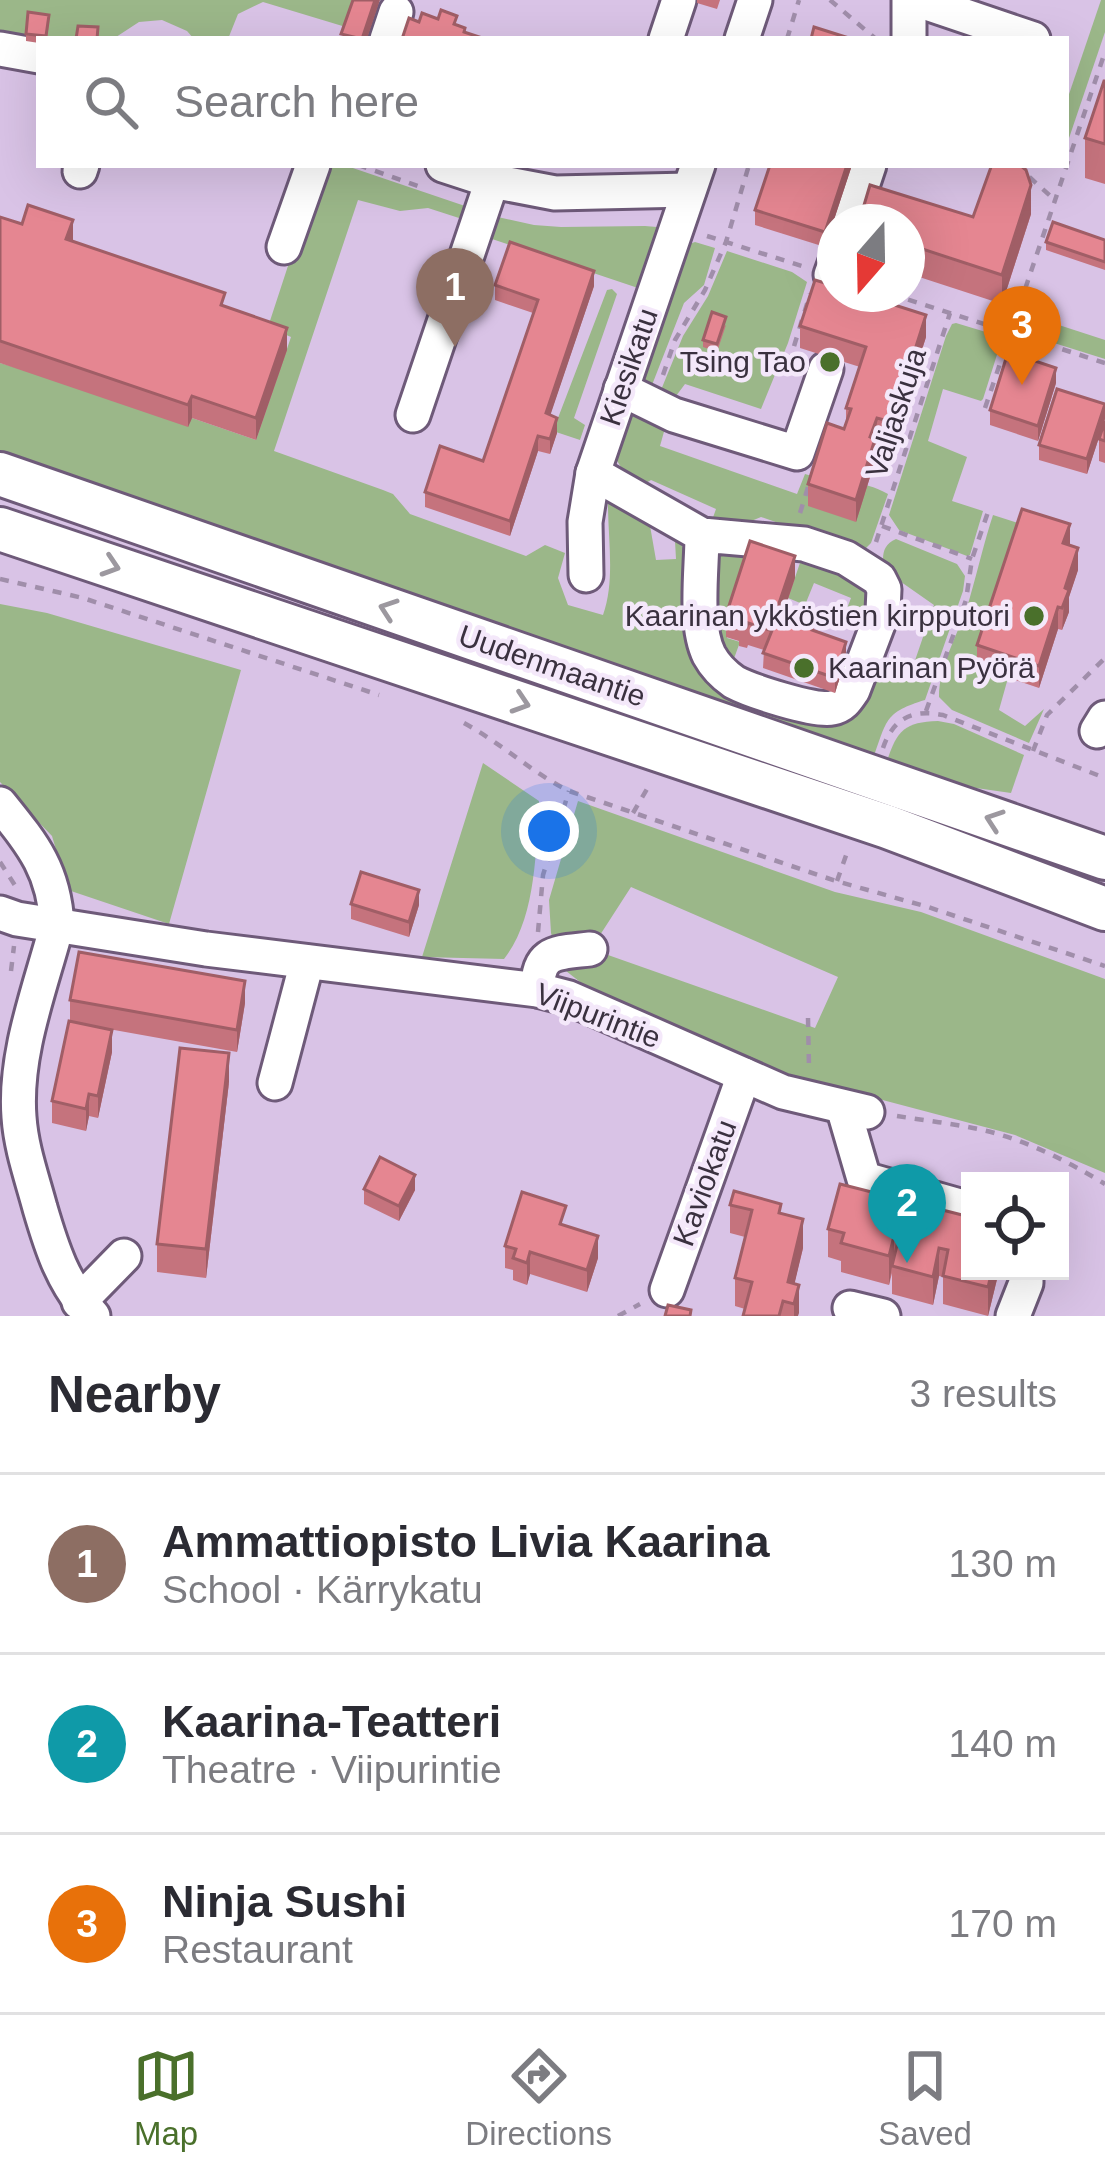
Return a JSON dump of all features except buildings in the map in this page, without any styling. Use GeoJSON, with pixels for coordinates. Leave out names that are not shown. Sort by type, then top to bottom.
{"type":"FeatureCollection","features":[{"type":"Feature","properties":{"kind":"main road","name":"Uudenmaantie"},"geometry":{"type":"LineString","coordinates":[[0,475],[1105,858]]}},
{"type":"Feature","properties":{"kind":"main road","name":"Uudenmaantie"},"geometry":{"type":"LineString","coordinates":[[0,529],[888,826],[1105,909]]}},
{"type":"Feature","properties":{"kind":"street"},"geometry":{"type":"LineString","coordinates":[[667,36],[679,0]]}},
{"type":"Feature","properties":{"kind":"street"},"geometry":{"type":"LineString","coordinates":[[743,36],[755,0]]}},
{"type":"Feature","properties":{"kind":"street"},"geometry":{"type":"LineString","coordinates":[[909,0],[909,36]]}},
{"type":"Feature","properties":{"kind":"street"},"geometry":{"type":"LineString","coordinates":[[918,0],[1024,36]]}},
{"type":"Feature","properties":{"kind":"street"},"geometry":{"type":"LineString","coordinates":[[0,49],[36,55]]}},
{"type":"Feature","properties":{"kind":"street"},"geometry":{"type":"LineString","coordinates":[[284,248],[312,168]]}},
{"type":"Feature","properties":{"kind":"street"},"geometry":{"type":"LineString","coordinates":[[452,168],[555,193],[693,177]]}},
{"type":"Feature","properties":{"kind":"street"},"geometry":{"type":"LineString","coordinates":[[856,204],[868,168]]}},
{"type":"Feature","properties":{"kind":"street","name":"Kiesikatu"},"geometry":{"type":"LineString","coordinates":[[586,574],[585,522],[593,473],[693,177]]}},
{"type":"Feature","properties":{"kind":"street"},"geometry":{"type":"LineString","coordinates":[[413,416],[492,181]]}},
{"type":"Feature","properties":{"kind":"street"},"geometry":{"type":"LineString","coordinates":[[621,389],[674,415],[797,453],[826,369]]}},
{"type":"Feature","properties":{"kind":"street"},"geometry":{"type":"LineString","coordinates":[[593,473],[702,535],[804,544],[846,558],[879,579],[884,611],[853,690],[838,706],[828,709],[740,685],[718,669],[701,626],[702,535]]}},
{"type":"Feature","properties":{"kind":"street"},"geometry":{"type":"LineString","coordinates":[[0,804],[38,853],[56,902],[57,925],[20,1075],[23,1148],[61,1273],[86,1311],[124,1256]]}},
{"type":"Feature","properties":{"kind":"street","name":"Viipurintie"},"geometry":{"type":"LineString","coordinates":[[0,913],[307,962],[540,976],[569,998],[783,1093],[855,1109]]}},
{"type":"Feature","properties":{"kind":"street"},"geometry":{"type":"LineString","coordinates":[[540,976],[552,954],[590,949]]}},
{"type":"Feature","properties":{"kind":"street"},"geometry":{"type":"LineString","coordinates":[[275,1083],[307,962]]}},
{"type":"Feature","properties":{"kind":"street","name":"Kaviokatu"},"geometry":{"type":"LineString","coordinates":[[667,1290],[744,1076]]}},
{"type":"Feature","properties":{"kind":"street"},"geometry":{"type":"LineString","coordinates":[[855,1109],[864,1179],[961,1206]]}},
{"type":"Feature","properties":{"kind":"street"},"geometry":{"type":"LineString","coordinates":[[1013,1316],[1026,1280]]}},
{"type":"Feature","properties":{"kind":"path"},"geometry":{"type":"LineString","coordinates":[[788,36],[799,0]]}},
{"type":"Feature","properties":{"kind":"path"},"geometry":{"type":"LineString","coordinates":[[830,0],[872,36]]}},
{"type":"Feature","properties":{"kind":"path"},"geometry":{"type":"LineString","coordinates":[[1069,161],[1105,52]]}},
{"type":"Feature","properties":{"kind":"path"},"geometry":{"type":"LineString","coordinates":[[652,404],[675,340],[726,242],[748,168]]}},
{"type":"Feature","properties":{"kind":"path"},"geometry":{"type":"LineString","coordinates":[[1019,168],[1056,201]]}},
{"type":"Feature","properties":{"kind":"path"},"geometry":{"type":"LineString","coordinates":[[985,408],[1067,168]]}},
{"type":"Feature","properties":{"kind":"path"},"geometry":{"type":"LineString","coordinates":[[676,226],[817,265]]}},
{"type":"Feature","properties":{"kind":"path"},"geometry":{"type":"LineString","coordinates":[[925,305],[1105,363]]}},
{"type":"Feature","properties":{"kind":"path","name":"Valjaskuja"},"geometry":{"type":"LineString","coordinates":[[867,570],[950,313]]}},
{"type":"Feature","properties":{"kind":"path"},"geometry":{"type":"LineString","coordinates":[[926,711],[966,600],[972,559],[988,512]]}},
{"type":"Feature","properties":{"kind":"path"},"geometry":{"type":"LineString","coordinates":[[881,526],[972,559]]}},
{"type":"Feature","properties":{"kind":"path"},"geometry":{"type":"LineString","coordinates":[[0,579],[83,598],[393,699]]}},
{"type":"Feature","properties":{"kind":"path"},"geometry":{"type":"LineString","coordinates":[[1033,752],[1047,716],[1105,658]]}},
{"type":"Feature","properties":{"kind":"path"},"geometry":{"type":"LineString","coordinates":[[881,752],[893,727],[904,717],[926,711],[1105,778]]}},
{"type":"Feature","properties":{"kind":"path"},"geometry":{"type":"LineString","coordinates":[[461,722],[493,738],[543,778],[569,791],[1105,966]]}},
{"type":"Feature","properties":{"kind":"path"},"geometry":{"type":"LineString","coordinates":[[633,813],[650,784]]}},
{"type":"Feature","properties":{"kind":"path"},"geometry":{"type":"LineString","coordinates":[[540,976],[537,943],[543,875],[569,791]]}},
{"type":"Feature","properties":{"kind":"path"},"geometry":{"type":"LineString","coordinates":[[836,881],[851,841]]}},
{"type":"Feature","properties":{"kind":"path"},"geometry":{"type":"LineString","coordinates":[[808,1018],[810,1084]]}},
{"type":"Feature","properties":{"kind":"path"},"geometry":{"type":"LineString","coordinates":[[855,1109],[977,1128],[1045,1151],[1105,1184]]}},
{"type":"Feature","properties":{"kind":"green space"},"geometry":{"type":"Polygon","coordinates":[[[0,0],[367,0],[349,28],[263,2],[238,14],[229,36],[191,36],[162,20],[139,22],[118,36],[0,36],[0,0]]]}},
{"type":"Feature","properties":{"kind":"green space"},"geometry":{"type":"Polygon","coordinates":[[[1101,0],[1105,0],[1105,32],[1069,138],[1069,94],[1101,0]]]}},
{"type":"Feature","properties":{"kind":"green space"},"geometry":{"type":"Polygon","coordinates":[[[320,168],[353,168],[465,206],[459,218],[428,208],[400,211],[358,200],[274,451],[393,494],[410,514],[526,556],[545,545],[565,553],[558,578],[568,605],[603,615],[610,571],[608,495],[649,520],[656,560],[676,559],[678,540],[689,557],[700,656],[848,719],[882,667],[910,675],[934,605],[884,570],[886,548],[896,539],[957,564],[965,576],[925,700],[889,719],[874,756],[497,630],[427,599],[0,453],[0,363],[256,440],[291,337],[268,327],[320,168]]]}},
{"type":"Feature","properties":{"kind":"green space"},"geometry":{"type":"Polygon","coordinates":[[[493,216],[534,225],[661,230],[641,289],[489,238],[493,216]]]}},
{"type":"Feature","properties":{"kind":"green space"},"geometry":{"type":"Polygon","coordinates":[[[695,242],[715,248],[704,285],[684,303],[652,385],[640,375],[684,246],[695,242]]]}},
{"type":"Feature","properties":{"kind":"green space"},"geometry":{"type":"Polygon","coordinates":[[[727,251],[792,272],[807,282],[761,409],[685,384],[676,396],[661,390],[727,251]]]}},
{"type":"Feature","properties":{"kind":"green space"},"geometry":{"type":"Polygon","coordinates":[[[607,290],[617,294],[574,418],[585,425],[580,440],[553,431],[607,290]]]}},
{"type":"Feature","properties":{"kind":"green space"},"geometry":{"type":"Polygon","coordinates":[[[1025,314],[1105,340],[1105,359],[1019,332],[1025,314]]]}},
{"type":"Feature","properties":{"kind":"green space"},"geometry":{"type":"Polygon","coordinates":[[[956,323],[999,336],[1001,342],[983,399],[943,389],[928,441],[967,457],[952,501],[983,511],[967,556],[899,530],[889,515],[946,336],[956,323]]]}},
{"type":"Feature","properties":{"kind":"green space"},"geometry":{"type":"Polygon","coordinates":[[[636,409],[667,421],[660,446],[797,494],[805,474],[888,494],[871,543],[862,552],[761,517],[739,526],[710,526],[716,509],[651,480],[641,486],[617,460],[626,412],[636,409]]]}},
{"type":"Feature","properties":{"kind":"green space"},"geometry":{"type":"Polygon","coordinates":[[[993,515],[1024,525],[977,667],[1008,678],[999,710],[1025,726],[1044,709],[1029,743],[952,710],[939,697],[993,515]]]}},
{"type":"Feature","properties":{"kind":"green space"},"geometry":{"type":"Polygon","coordinates":[[[744,549],[750,563],[727,638],[740,642],[732,664],[717,652],[715,561],[721,553],[744,549]]]}},
{"type":"Feature","properties":{"kind":"green space"},"geometry":{"type":"Polygon","coordinates":[[[802,557],[850,575],[865,587],[870,602],[865,624],[843,619],[851,598],[814,583],[805,605],[788,598],[802,557]]]}},
{"type":"Feature","properties":{"kind":"green space"},"geometry":{"type":"Polygon","coordinates":[[[0,604],[47,613],[241,670],[169,924],[68,890],[52,836],[0,782],[0,604]]]}},
{"type":"Feature","properties":{"kind":"green space"},"geometry":{"type":"Polygon","coordinates":[[[938,721],[1024,755],[1011,793],[955,785],[887,761],[904,730],[938,721]]]}},
{"type":"Feature","properties":{"kind":"green space"},"geometry":{"type":"Polygon","coordinates":[[[483,763],[539,801],[532,884],[523,924],[504,959],[422,957],[483,763]]]}},
{"type":"Feature","properties":{"kind":"green space"},"geometry":{"type":"Polygon","coordinates":[[[578,801],[835,892],[921,912],[1105,979],[1105,1173],[1015,1135],[875,1098],[778,1084],[608,1004],[561,967],[551,933],[549,900],[578,801]],[[631,887],[591,949],[815,1028],[838,977],[631,887]]]}},
{"type":"Feature","properties":{"kind":"place","name":"Ammattiopisto Livia Kaarina"},"geometry":{"type":"Point","coordinates":[455,347]}},
{"type":"Feature","properties":{"kind":"place","name":"Tsing Tao"},"geometry":{"type":"Point","coordinates":[830,362]}},
{"type":"Feature","properties":{"kind":"place","name":"Ninja Sushi"},"geometry":{"type":"Point","coordinates":[1022,385]}},
{"type":"Feature","properties":{"kind":"place","name":"Kaarinan ykköstien kirpputori"},"geometry":{"type":"Point","coordinates":[1034,616]}},
{"type":"Feature","properties":{"kind":"place","name":"Kaarinan Pyörä"},"geometry":{"type":"Point","coordinates":[804,668]}},
{"type":"Feature","properties":{"kind":"place","name":"Kaarina-Teatteri"},"geometry":{"type":"Point","coordinates":[907,1263]}}]}
